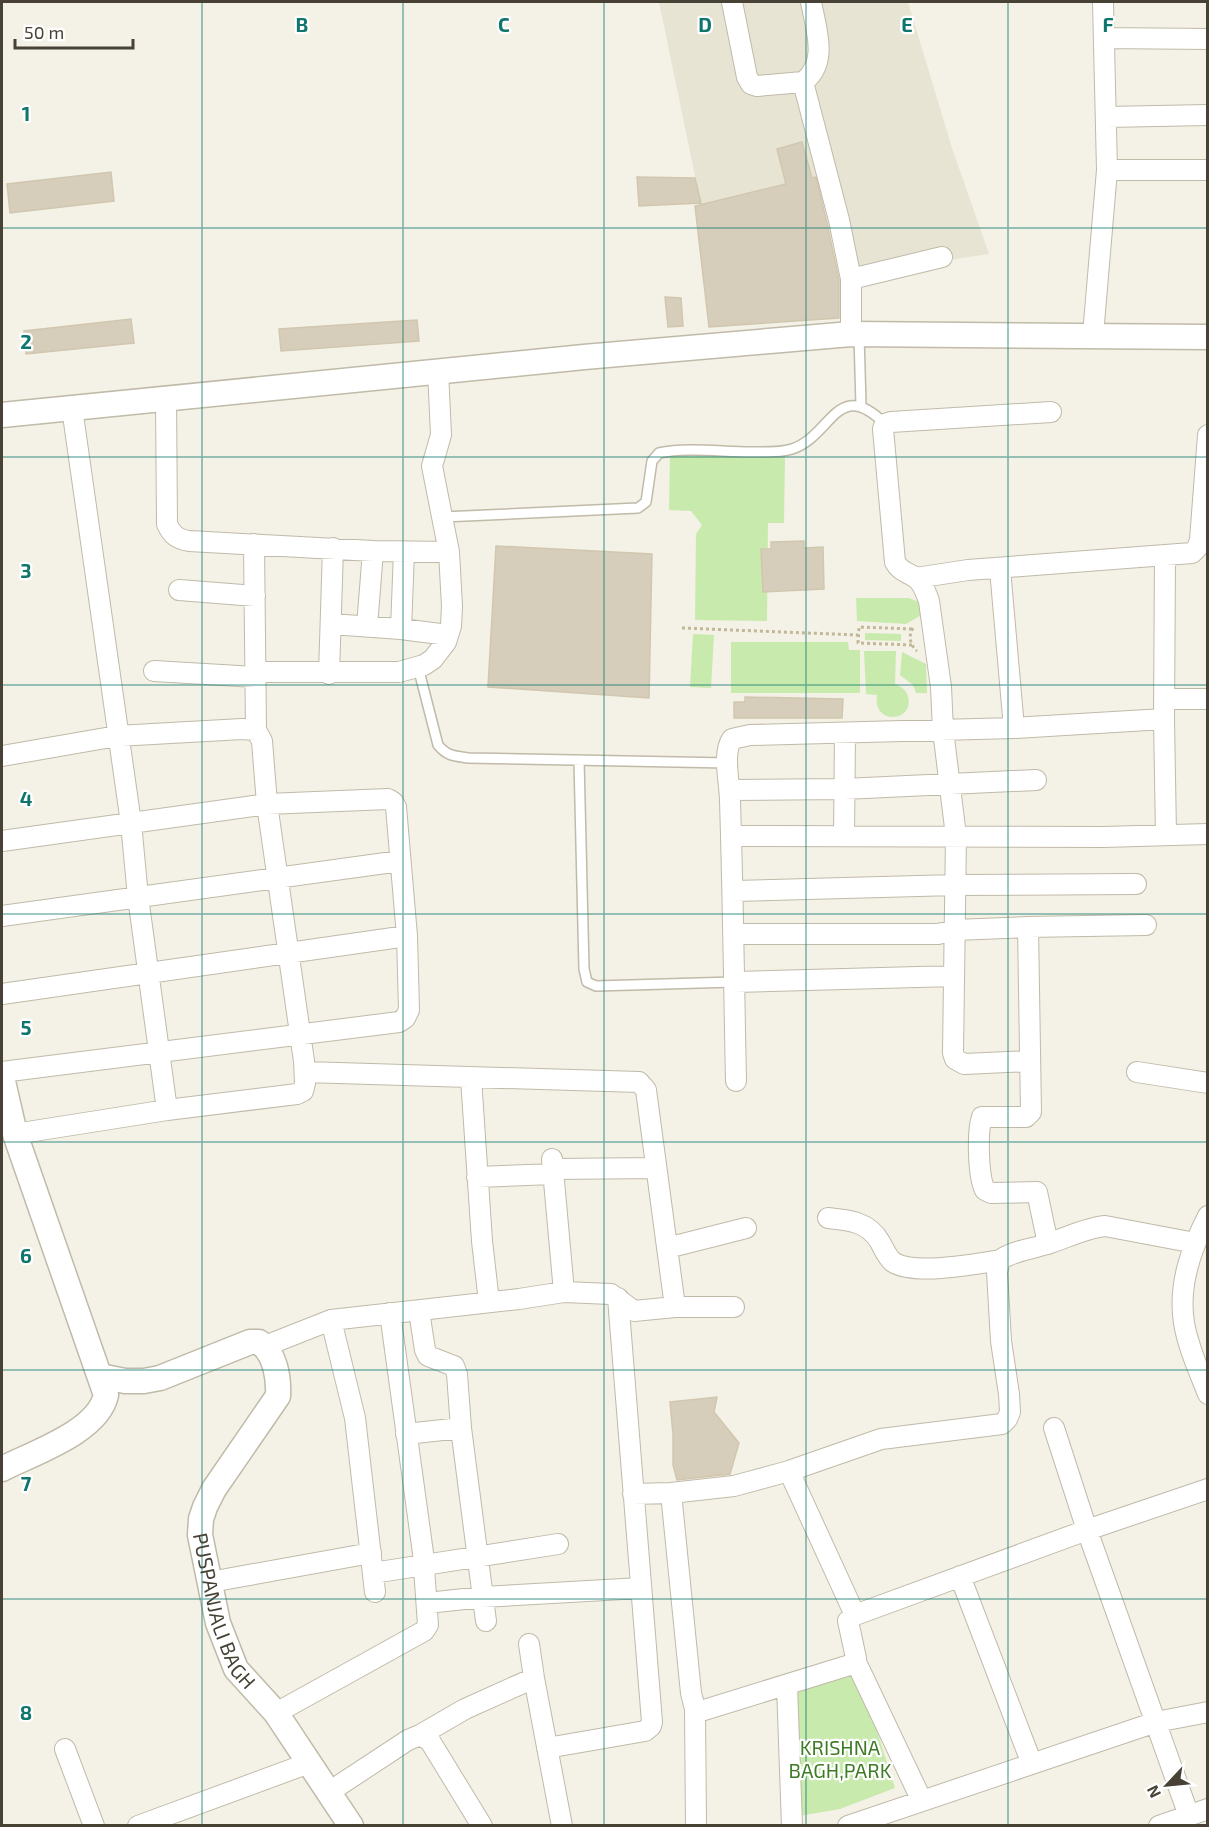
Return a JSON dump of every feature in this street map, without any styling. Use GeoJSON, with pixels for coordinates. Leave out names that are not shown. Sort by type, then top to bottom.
{"type":"FeatureCollection","features":[{"type":"Feature","properties":{"kind":"street"},"geometry":{"type":"LineString","coordinates":[[732,2],[747,77],[751,84],[757,86],[803,82],[815,71],[819,57],[811,2]]}},
{"type":"Feature","properties":{"kind":"street"},"geometry":{"type":"LineString","coordinates":[[1093,335],[1107,170],[1103,2]]}},
{"type":"Feature","properties":{"kind":"street"},"geometry":{"type":"LineString","coordinates":[[1104,38],[1208,39]]}},
{"type":"Feature","properties":{"kind":"street"},"geometry":{"type":"LineString","coordinates":[[803,82],[839,220],[851,279],[855,334]]}},
{"type":"Feature","properties":{"kind":"street"},"geometry":{"type":"LineString","coordinates":[[1106,117],[1208,115]]}},
{"type":"Feature","properties":{"kind":"street"},"geometry":{"type":"LineString","coordinates":[[1107,170],[1208,170]]}},
{"type":"Feature","properties":{"kind":"street"},"geometry":{"type":"LineString","coordinates":[[851,279],[942,257]]}},
{"type":"Feature","properties":{"kind":"street"},"geometry":{"type":"LineString","coordinates":[[2,415],[438,371],[855,334],[1208,337]]}},
{"type":"Feature","properties":{"kind":"street"},"geometry":{"type":"LineString","coordinates":[[154,671],[255,675],[399,672],[418,667],[433,659],[448,635],[452,606],[449,552],[432,466],[442,431],[438,371]]}},
{"type":"Feature","properties":{"kind":"street"},"geometry":{"type":"LineString","coordinates":[[166,397],[168,524],[171,532],[177,538],[189,541],[373,551],[449,552]]}},
{"type":"Feature","properties":{"kind":"street"},"geometry":{"type":"LineString","coordinates":[[72,408],[131,823],[138,897],[167,1110]]}},
{"type":"Feature","properties":{"kind":"street"},"geometry":{"type":"LineString","coordinates":[[1030,1061],[964,1064],[955,1059],[952,1053],[956,836],[943,730],[941,687],[929,601],[916,578],[899,569],[895,562],[884,433],[885,424],[891,422],[1051,412]]}},
{"type":"Feature","properties":{"kind":"street"},"geometry":{"type":"LineString","coordinates":[[916,578],[968,570],[1192,553],[1202,548],[1200,540],[1208,435]]}},
{"type":"Feature","properties":{"kind":"street"},"geometry":{"type":"LineString","coordinates":[[15,1134],[167,1110],[300,1093],[305,1088],[305,1072],[267,804],[262,741],[256,730],[254,544]]}},
{"type":"Feature","properties":{"kind":"street"},"geometry":{"type":"LineString","coordinates":[[329,674],[333,548]]}},
{"type":"Feature","properties":{"kind":"street"},"geometry":{"type":"LineString","coordinates":[[367,626],[373,551]]}},
{"type":"Feature","properties":{"kind":"street"},"geometry":{"type":"LineString","coordinates":[[400,629],[404,552]]}},
{"type":"Feature","properties":{"kind":"street"},"geometry":{"type":"LineString","coordinates":[[1165,555],[1166,835]]}},
{"type":"Feature","properties":{"kind":"street"},"geometry":{"type":"LineString","coordinates":[[1000,569],[1014,728]]}},
{"type":"Feature","properties":{"kind":"street"},"geometry":{"type":"LineString","coordinates":[[179,590],[255,596]]}},
{"type":"Feature","properties":{"kind":"street"},"geometry":{"type":"LineString","coordinates":[[331,624],[448,635]]}},
{"type":"Feature","properties":{"kind":"street"},"geometry":{"type":"LineString","coordinates":[[1165,699],[1208,699]]}},
{"type":"Feature","properties":{"kind":"street"},"geometry":{"type":"LineString","coordinates":[[736,1081],[734,891],[728,763],[728,747],[732,739],[738,736],[1014,728],[1164,719]]}},
{"type":"Feature","properties":{"kind":"street"},"geometry":{"type":"LineString","coordinates":[[2,756],[117,736],[256,730]]}},
{"type":"Feature","properties":{"kind":"street"},"geometry":{"type":"LineString","coordinates":[[843,835],[845,734]]}},
{"type":"Feature","properties":{"kind":"street"},"geometry":{"type":"LineString","coordinates":[[730,790],[844,789],[1036,780]]}},
{"type":"Feature","properties":{"kind":"street"},"geometry":{"type":"LineString","coordinates":[[2,841],[267,804],[391,800],[396,807],[407,936],[408,1010],[405,1018],[399,1022],[299,1033],[2,1075],[15,1134],[106,1395],[104,1404],[93,1419],[74,1434],[2,1469]]}},
{"type":"Feature","properties":{"kind":"street"},"geometry":{"type":"LineString","coordinates":[[731,836],[1104,837],[1208,834]]}},
{"type":"Feature","properties":{"kind":"street"},"geometry":{"type":"LineString","coordinates":[[2,916],[400,861]]}},
{"type":"Feature","properties":{"kind":"street"},"geometry":{"type":"LineString","coordinates":[[734,891],[955,885],[1136,884]]}},
{"type":"Feature","properties":{"kind":"street"},"geometry":{"type":"LineString","coordinates":[[734,934],[938,934],[955,930],[1146,925]]}},
{"type":"Feature","properties":{"kind":"street"},"geometry":{"type":"LineString","coordinates":[[1028,927],[1030,1115],[1026,1117],[985,1116],[981,1119],[982,1182],[985,1190],[991,1193],[1037,1192],[1048,1244]]}},
{"type":"Feature","properties":{"kind":"street"},"geometry":{"type":"LineString","coordinates":[[2,994],[407,936]]}},
{"type":"Feature","properties":{"kind":"street"},"geometry":{"type":"LineString","coordinates":[[734,982],[954,976]]}},
{"type":"Feature","properties":{"kind":"street"},"geometry":{"type":"LineString","coordinates":[[305,1072],[639,1082],[646,1090],[675,1307]]}},
{"type":"Feature","properties":{"kind":"street"},"geometry":{"type":"LineString","coordinates":[[1137,1072],[1208,1083]]}},
{"type":"Feature","properties":{"kind":"street"},"geometry":{"type":"LineString","coordinates":[[471,1077],[477,1178],[489,1302]]}},
{"type":"Feature","properties":{"kind":"street"},"geometry":{"type":"LineString","coordinates":[[477,1178],[552,1168],[656,1168]]}},
{"type":"Feature","properties":{"kind":"street"},"geometry":{"type":"LineString","coordinates":[[552,1168],[564,1292]]}},
{"type":"Feature","properties":{"kind":"street"},"geometry":{"type":"LineString","coordinates":[[1208,1216],[1195,1243],[1185,1276],[1184,1323],[1208,1394]]}},
{"type":"Feature","properties":{"kind":"street"},"geometry":{"type":"LineString","coordinates":[[828,1218],[869,1228],[876,1234],[889,1258],[897,1264],[938,1269],[1000,1260],[1091,1228],[1105,1226],[1195,1243]]}},
{"type":"Feature","properties":{"kind":"street"},"geometry":{"type":"LineString","coordinates":[[667,1248],[746,1228]]}},
{"type":"Feature","properties":{"kind":"street"},"geometry":{"type":"LineString","coordinates":[[633,1494],[671,1493],[734,1486],[789,1471],[881,1439],[910,1434],[993,1427],[1005,1422],[1010,1412],[1001,1341],[997,1272],[1000,1260]]}},
{"type":"Feature","properties":{"kind":"street"},"geometry":{"type":"LineString","coordinates":[[100,1376],[125,1381],[160,1378],[250,1342],[259,1342],[265,1346],[331,1320],[564,1292],[603,1293],[618,1298],[634,1311],[675,1307],[734,1307]]}},
{"type":"Feature","properties":{"kind":"street"},"geometry":{"type":"LineString","coordinates":[[547,1749],[645,1731],[651,1726],[652,1712],[618,1298]]}},
{"type":"Feature","properties":{"kind":"street"},"geometry":{"type":"LineString","coordinates":[[419,1311],[428,1356],[451,1365],[456,1370],[476,1556],[486,1621]]}},
{"type":"Feature","properties":{"kind":"street"},"geometry":{"type":"LineString","coordinates":[[276,1713],[424,1631],[429,1620],[424,1565],[390,1314]]}},
{"type":"Feature","properties":{"kind":"street"},"geometry":{"type":"LineString","coordinates":[[331,1320],[355,1418],[373,1573]]}},
{"type":"Feature","properties":{"kind":"street","name":"PUSPANJALI BAGH"},"geometry":{"type":"LineString","coordinates":[[265,1346],[274,1364],[278,1396],[229,1466],[205,1507],[200,1535],[218,1623],[236,1669],[276,1713],[351,1826]]}},
{"type":"Feature","properties":{"kind":"street"},"geometry":{"type":"LineString","coordinates":[[406,1434],[461,1428]]}},
{"type":"Feature","properties":{"kind":"street"},"geometry":{"type":"LineString","coordinates":[[1054,1428],[1087,1530],[1155,1722],[1198,1812],[1159,1826]]}},
{"type":"Feature","properties":{"kind":"street"},"geometry":{"type":"LineString","coordinates":[[789,1471],[855,1615]]}},
{"type":"Feature","properties":{"kind":"street"},"geometry":{"type":"LineString","coordinates":[[922,1801],[856,1662],[848,1621],[855,1615],[960,1576],[1208,1489]]}},
{"type":"Feature","properties":{"kind":"street"},"geometry":{"type":"LineString","coordinates":[[671,1493],[691,1693],[695,1709],[696,1826]]}},
{"type":"Feature","properties":{"kind":"street"},"geometry":{"type":"LineString","coordinates":[[210,1582],[373,1573],[558,1544]]}},
{"type":"Feature","properties":{"kind":"street"},"geometry":{"type":"LineString","coordinates":[[960,1576],[1032,1764]]}},
{"type":"Feature","properties":{"kind":"street"},"geometry":{"type":"LineString","coordinates":[[427,1603],[483,1597],[641,1588]]}},
{"type":"Feature","properties":{"kind":"street"},"geometry":{"type":"LineString","coordinates":[[530,1644],[534,1678],[562,1826]]}},
{"type":"Feature","properties":{"kind":"street"},"geometry":{"type":"LineString","coordinates":[[695,1709],[708,1710],[856,1662]]}},
{"type":"Feature","properties":{"kind":"street"},"geometry":{"type":"LineString","coordinates":[[329,1792],[408,1740],[465,1709],[534,1678]]}},
{"type":"Feature","properties":{"kind":"street"},"geometry":{"type":"LineString","coordinates":[[787,1685],[792,1826]]}},
{"type":"Feature","properties":{"kind":"street"},"geometry":{"type":"LineString","coordinates":[[848,1826],[1155,1722],[1208,1712]]}},
{"type":"Feature","properties":{"kind":"street"},"geometry":{"type":"LineString","coordinates":[[420,1735],[430,1742],[482,1826]]}},
{"type":"Feature","properties":{"kind":"street"},"geometry":{"type":"LineString","coordinates":[[65,1749],[94,1826]]}},
{"type":"Feature","properties":{"kind":"street"},"geometry":{"type":"LineString","coordinates":[[138,1826],[309,1763]]}},
{"type":"Feature","properties":{"kind":"lane"},"geometry":{"type":"LineString","coordinates":[[855,334],[861,405]]}},
{"type":"Feature","properties":{"kind":"lane"},"geometry":{"type":"LineString","coordinates":[[443,517],[638,508],[646,502],[652,461],[659,453],[679,451],[782,452],[806,442],[840,411],[855,405],[861,405],[872,411],[885,424]]}},
{"type":"Feature","properties":{"kind":"lane"},"geometry":{"type":"LineString","coordinates":[[418,667],[438,745],[445,753],[468,758],[728,763]]}},
{"type":"Feature","properties":{"kind":"lane"},"geometry":{"type":"LineString","coordinates":[[579,760],[584,969],[587,982],[596,986],[734,982]]}},
{"type":"Feature","properties":{"kind":"path"},"geometry":{"type":"LineString","coordinates":[[682,627],[858,635]]}},
{"type":"Feature","properties":{"kind":"path"},"geometry":{"type":"LineString","coordinates":[[912,629],[859,627],[858,635],[858,644],[912,645]]}},
{"type":"Feature","properties":{"kind":"shaded area"},"geometry":{"type":"Polygon","coordinates":[[[659,2],[908,2],[952,148],[989,254],[843,276],[822,176],[701,205],[659,2]]]}},
{"type":"Feature","properties":{"kind":"green space"},"geometry":{"type":"Polygon","coordinates":[[[670,454],[785,457],[784,523],[768,523],[767,621],[695,620],[696,534],[702,525],[691,511],[669,510],[670,454]]]}},
{"type":"Feature","properties":{"kind":"green space"},"geometry":{"type":"Polygon","coordinates":[[[856,598],[909,598],[924,604],[925,613],[906,624],[857,621],[856,598]]]}},
{"type":"Feature","properties":{"kind":"green space"},"geometry":{"type":"Polygon","coordinates":[[[865,633],[901,634],[901,641],[865,640],[865,633]]]}},
{"type":"Feature","properties":{"kind":"green space"},"geometry":{"type":"Polygon","coordinates":[[[693,634],[714,635],[711,688],[690,687],[693,634]]]}},
{"type":"Feature","properties":{"kind":"green space"},"geometry":{"type":"Polygon","coordinates":[[[731,642],[848,642],[849,650],[860,650],[860,693],[731,693],[731,642]]]}},
{"type":"Feature","properties":{"kind":"green space"},"geometry":{"type":"Polygon","coordinates":[[[864,651],[896,651],[895,684],[905,691],[908,697],[908,705],[900,716],[886,716],[877,705],[877,695],[866,694],[864,651]]]}},
{"type":"Feature","properties":{"kind":"green space"},"geometry":{"type":"Polygon","coordinates":[[[902,652],[926,664],[927,693],[916,693],[913,685],[900,675],[902,652]]]}},
{"type":"Feature","properties":{"kind":"green space","name":"KRISHNA BAGH,PARK"},"geometry":{"type":"Polygon","coordinates":[[[853,1674],[876,1728],[895,1788],[840,1809],[799,1816],[796,1693],[853,1674]]]}},
{"type":"Feature","properties":{"kind":"building"},"geometry":{"type":"Polygon","coordinates":[[[802,142],[812,178],[816,177],[839,280],[839,318],[709,327],[695,206],[786,184],[777,149],[802,142]]]}},
{"type":"Feature","properties":{"kind":"building"},"geometry":{"type":"Polygon","coordinates":[[[111,172],[114,201],[10,213],[7,184],[111,172]]]}},
{"type":"Feature","properties":{"kind":"building"},"geometry":{"type":"Polygon","coordinates":[[[637,177],[695,178],[701,203],[639,206],[637,177]]]}},
{"type":"Feature","properties":{"kind":"building"},"geometry":{"type":"Polygon","coordinates":[[[665,297],[681,298],[683,326],[668,327],[665,297]]]}},
{"type":"Feature","properties":{"kind":"building"},"geometry":{"type":"Polygon","coordinates":[[[131,319],[134,343],[26,354],[24,331],[131,319]]]}},
{"type":"Feature","properties":{"kind":"building"},"geometry":{"type":"Polygon","coordinates":[[[417,320],[419,341],[281,351],[279,329],[417,320]]]}},
{"type":"Feature","properties":{"kind":"building"},"geometry":{"type":"Polygon","coordinates":[[[804,541],[804,548],[823,547],[824,589],[763,592],[761,549],[771,549],[771,542],[804,541]]]}},
{"type":"Feature","properties":{"kind":"building"},"geometry":{"type":"Polygon","coordinates":[[[496,546],[652,554],[649,698],[488,687],[496,546]]]}},
{"type":"Feature","properties":{"kind":"building"},"geometry":{"type":"Polygon","coordinates":[[[745,697],[843,699],[842,718],[734,718],[734,702],[745,702],[745,697]]]}},
{"type":"Feature","properties":{"kind":"building"},"geometry":{"type":"Polygon","coordinates":[[[717,1397],[714,1412],[739,1443],[730,1474],[677,1480],[673,1465],[670,1402],[717,1397]]]}}]}
